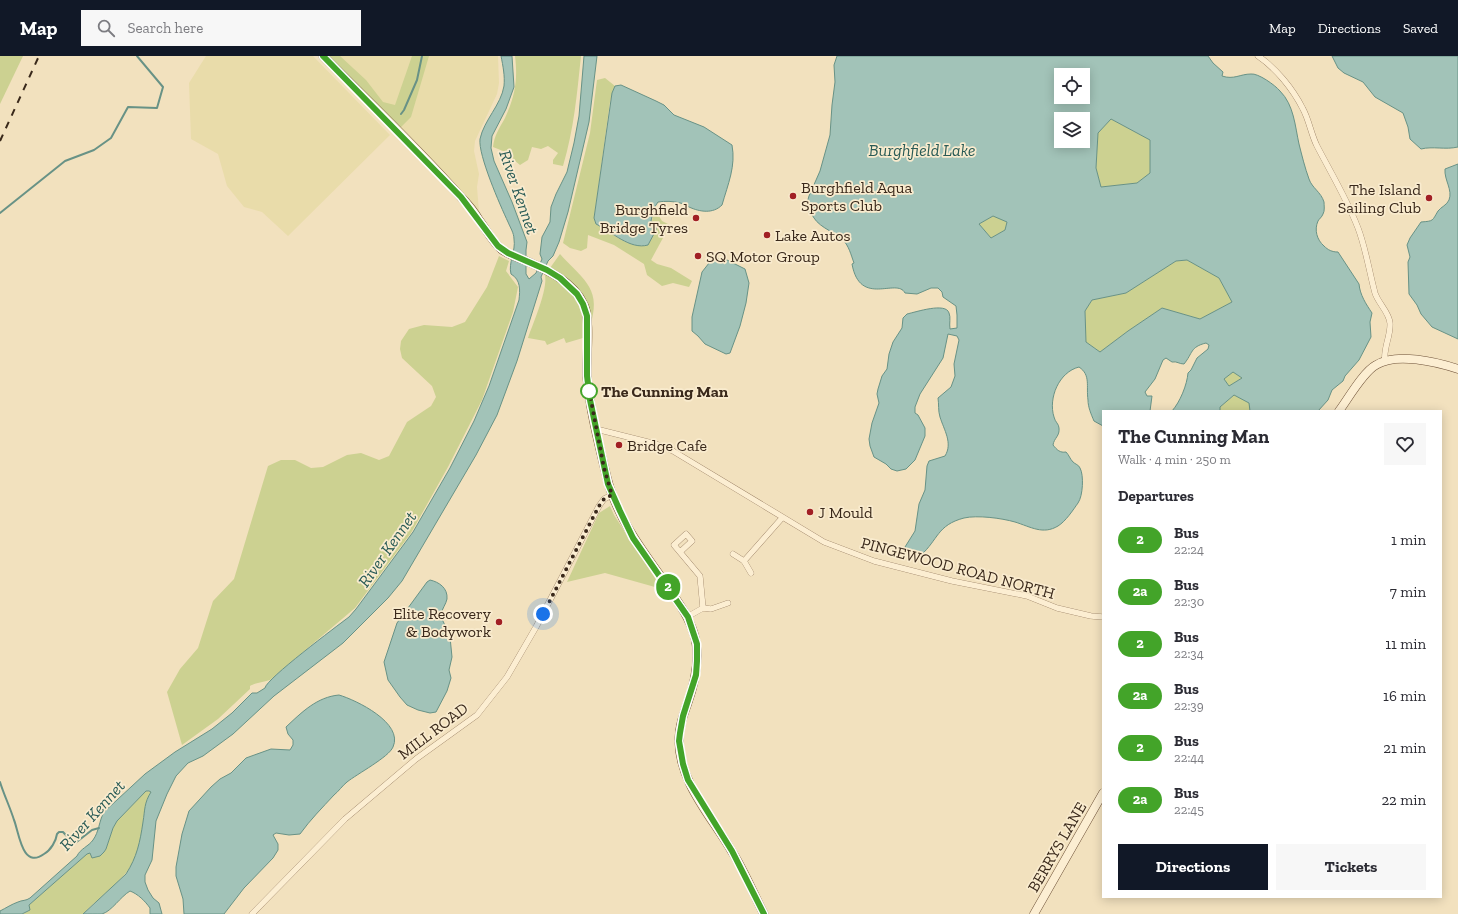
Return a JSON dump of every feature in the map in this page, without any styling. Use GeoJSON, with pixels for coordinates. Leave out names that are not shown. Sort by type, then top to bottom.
{"type":"FeatureCollection","features":[{"type":"Feature","properties":{"kind":"street"},"geometry":{"type":"LineString","coordinates":[[323,56],[461,197],[498,246],[508,253],[553,274],[565,282],[577,294],[586,309],[587,376],[596,429],[608,484],[633,538],[688,617],[697,644],[696,675],[681,725],[679,741],[683,764],[688,780],[732,851],[764,914]]}},
{"type":"Feature","properties":{"kind":"street"},"geometry":{"type":"LineString","coordinates":[[1258,56],[1285,82],[1303,109],[1316,143],[1358,228],[1376,294],[1390,321],[1389,333],[1384,353],[1385,361]]}},
{"type":"Feature","properties":{"kind":"street"},"geometry":{"type":"LineString","coordinates":[[1340,410],[1367,373],[1376,365],[1385,361],[1398,359],[1439,362],[1458,369]]}},
{"type":"Feature","properties":{"kind":"street","name":"PINGEWOOD ROAD NORTH"},"geometry":{"type":"LineString","coordinates":[[596,429],[602,429],[656,444],[673,451],[824,542],[874,561],[952,581],[1027,596],[1057,608],[1091,616],[1102,617]]}},
{"type":"Feature","properties":{"kind":"street","name":"MILL ROAD"},"geometry":{"type":"LineString","coordinates":[[252,914],[345,819],[416,759],[477,714],[507,677],[536,627],[599,506],[604,499],[612,495]]}},
{"type":"Feature","properties":{"kind":"street"},"geometry":{"type":"LineString","coordinates":[[744,561],[782,518]]}},
{"type":"Feature","properties":{"kind":"street"},"geometry":{"type":"LineString","coordinates":[[680,552],[700,576],[703,608]]}},
{"type":"Feature","properties":{"kind":"street"},"geometry":{"type":"LineString","coordinates":[[733,554],[744,561],[751,573]]}},
{"type":"Feature","properties":{"kind":"street"},"geometry":{"type":"LineString","coordinates":[[688,617],[703,608],[711,609],[728,602]]}},
{"type":"Feature","properties":{"kind":"street","name":"BERRYS LANE"},"geometry":{"type":"LineString","coordinates":[[1034,914],[1102,795]]}},
{"type":"Feature","properties":{"kind":"shaded area"},"geometry":{"type":"Polygon","coordinates":[[[206,56],[313,56],[390,135],[288,236],[262,212],[244,207],[227,186],[218,154],[191,139],[189,83],[206,56]]]}},
{"type":"Feature","properties":{"kind":"shaded area"},"geometry":{"type":"Polygon","coordinates":[[[328,56],[498,56],[499,83],[497,94],[475,141],[474,151],[479,174],[477,187],[479,212],[429,157],[328,56]]]}},
{"type":"Feature","properties":{"kind":"green space"},"geometry":{"type":"Polygon","coordinates":[[[0,56],[23,56],[0,104],[0,56]]]}},
{"type":"Feature","properties":{"kind":"green space"},"geometry":{"type":"Polygon","coordinates":[[[328,56],[340,56],[366,80],[383,102],[395,105],[412,56],[429,56],[411,117],[400,128],[328,56]]]}},
{"type":"Feature","properties":{"kind":"green space"},"geometry":{"type":"Polygon","coordinates":[[[515,56],[581,56],[572,125],[563,166],[553,164],[553,160],[558,153],[548,146],[541,149],[532,147],[528,160],[520,165],[503,151],[493,147],[496,135],[505,118],[515,88],[515,56]]]}},
{"type":"Feature","properties":{"kind":"green space"},"geometry":{"type":"Polygon","coordinates":[[[605,78],[615,86],[610,102],[594,218],[596,224],[628,243],[641,246],[648,245],[657,225],[652,221],[654,208],[662,221],[670,225],[651,260],[657,264],[671,268],[692,281],[689,287],[673,283],[662,286],[647,275],[644,264],[614,245],[588,235],[587,248],[581,251],[570,248],[563,243],[590,133],[597,80],[605,78]]]}},
{"type":"Feature","properties":{"kind":"green space"},"geometry":{"type":"Polygon","coordinates":[[[1111,119],[1150,140],[1150,173],[1137,183],[1101,187],[1096,168],[1098,133],[1111,119]]]}},
{"type":"Feature","properties":{"kind":"green space"},"geometry":{"type":"Polygon","coordinates":[[[993,216],[1007,221],[1005,230],[991,238],[979,224],[993,216]]]}},
{"type":"Feature","properties":{"kind":"green space"},"geometry":{"type":"Polygon","coordinates":[[[560,254],[585,280],[589,287],[593,295],[593,314],[588,328],[583,332],[583,338],[566,343],[564,338],[547,345],[545,341],[528,338],[542,298],[545,275],[560,254]]]}},
{"type":"Feature","properties":{"kind":"green space"},"geometry":{"type":"Polygon","coordinates":[[[499,256],[509,261],[506,271],[518,287],[513,312],[482,400],[448,467],[411,533],[355,608],[270,680],[250,686],[250,689],[218,719],[182,745],[167,692],[180,669],[198,648],[213,601],[234,579],[268,466],[281,460],[295,460],[311,468],[323,467],[347,455],[361,453],[379,460],[389,456],[407,422],[431,406],[436,397],[432,386],[402,358],[400,349],[401,341],[409,329],[424,325],[452,327],[465,322],[487,287],[499,256]]]}},
{"type":"Feature","properties":{"kind":"green space"},"geometry":{"type":"Polygon","coordinates":[[[1187,260],[1219,278],[1232,302],[1200,319],[1162,308],[1100,352],[1086,342],[1085,311],[1092,300],[1126,293],[1176,261],[1187,260]]]}},
{"type":"Feature","properties":{"kind":"green space"},"geometry":{"type":"Polygon","coordinates":[[[1233,372],[1242,378],[1229,386],[1224,379],[1233,372]]]}},
{"type":"Feature","properties":{"kind":"green space"},"geometry":{"type":"Polygon","coordinates":[[[1234,395],[1250,403],[1250,410],[1220,410],[1220,407],[1234,395]]]}},
{"type":"Feature","properties":{"kind":"green space"},"geometry":{"type":"Polygon","coordinates":[[[610,506],[614,515],[662,589],[605,573],[567,582],[599,513],[610,506]]]}},
{"type":"Feature","properties":{"kind":"green space"},"geometry":{"type":"Polygon","coordinates":[[[146,791],[151,792],[145,807],[141,839],[137,855],[133,864],[120,879],[83,914],[22,914],[30,910],[29,905],[87,854],[90,853],[92,858],[100,856],[106,849],[117,821],[146,791]]]}},
{"type":"Feature","properties":{"kind":"water"},"geometry":{"type":"Polygon","coordinates":[[[501,56],[512,56],[514,87],[506,109],[492,136],[491,148],[494,161],[512,202],[527,242],[526,274],[529,279],[536,273],[542,259],[540,254],[542,237],[550,222],[551,207],[556,194],[567,172],[579,116],[584,56],[597,56],[589,122],[568,212],[559,242],[541,277],[542,281],[517,361],[497,415],[476,455],[402,581],[388,598],[343,643],[274,696],[233,734],[203,756],[188,763],[176,776],[156,821],[152,860],[145,875],[145,882],[148,890],[153,898],[159,903],[162,914],[150,914],[150,908],[146,903],[139,896],[130,891],[113,907],[102,914],[83,914],[126,874],[130,868],[138,849],[146,803],[151,792],[146,791],[117,821],[106,849],[100,856],[92,858],[90,853],[87,854],[29,905],[30,910],[22,914],[0,914],[0,911],[9,906],[30,898],[77,856],[80,851],[95,837],[104,812],[145,774],[175,752],[212,729],[232,713],[252,693],[257,693],[265,688],[277,674],[349,617],[413,532],[450,468],[474,421],[489,386],[519,300],[520,289],[518,282],[517,279],[511,274],[510,270],[514,248],[512,230],[490,180],[480,146],[482,132],[500,100],[504,86],[501,56]]]}},
{"type":"Feature","properties":{"kind":"water","name":"Burghfield Lake"},"geometry":{"type":"Polygon","coordinates":[[[837,56],[1208,56],[1223,72],[1222,76],[1234,77],[1254,74],[1262,77],[1278,89],[1285,97],[1291,109],[1309,179],[1321,195],[1324,202],[1324,213],[1317,224],[1316,231],[1318,238],[1327,249],[1338,252],[1359,284],[1362,296],[1372,313],[1370,322],[1371,337],[1359,360],[1345,376],[1343,381],[1332,390],[1328,400],[1319,410],[1250,410],[1249,403],[1234,395],[1220,407],[1220,410],[1173,410],[1183,393],[1188,373],[1197,358],[1208,349],[1209,345],[1206,343],[1197,346],[1184,364],[1172,362],[1166,358],[1163,360],[1155,379],[1145,392],[1147,396],[1152,396],[1150,410],[1102,410],[1102,425],[1094,421],[1090,410],[1088,403],[1087,377],[1083,370],[1079,367],[1072,370],[1061,380],[1054,394],[1053,402],[1054,417],[1059,431],[1053,445],[1059,451],[1066,452],[1073,462],[1078,465],[1082,475],[1082,491],[1080,500],[1067,518],[1053,529],[1042,530],[996,518],[964,518],[955,521],[943,529],[921,555],[906,550],[905,547],[915,531],[919,504],[925,490],[927,466],[929,461],[945,456],[947,451],[948,441],[939,415],[938,398],[951,387],[955,376],[954,364],[959,340],[957,336],[948,334],[943,358],[920,394],[915,407],[915,413],[918,415],[925,428],[925,436],[915,460],[906,469],[897,471],[891,469],[886,464],[874,457],[870,446],[869,439],[872,423],[879,403],[877,394],[878,389],[882,376],[887,369],[889,354],[893,342],[902,328],[903,318],[907,314],[917,311],[942,308],[947,310],[949,313],[950,329],[957,328],[956,306],[943,297],[942,292],[938,288],[931,288],[917,294],[905,293],[901,289],[878,289],[863,285],[856,277],[852,264],[854,263],[845,242],[820,225],[813,217],[811,212],[808,212],[807,203],[809,196],[820,171],[830,135],[835,82],[834,65],[837,56]],[[1111,119],[1098,133],[1096,168],[1101,187],[1137,183],[1150,173],[1150,140],[1111,119]],[[993,216],[979,224],[991,238],[1005,230],[1007,222],[993,216]],[[1187,260],[1176,261],[1126,293],[1092,300],[1085,311],[1086,342],[1100,352],[1162,308],[1200,319],[1232,302],[1219,278],[1187,260]],[[1233,372],[1224,379],[1229,386],[1242,378],[1233,372]]]}},
{"type":"Feature","properties":{"kind":"water"},"geometry":{"type":"Polygon","coordinates":[[[1332,56],[1458,56],[1458,147],[1421,149],[1410,139],[1403,113],[1375,97],[1363,82],[1344,73],[1338,68],[1332,56]]]}},
{"type":"Feature","properties":{"kind":"water"},"geometry":{"type":"Polygon","coordinates":[[[621,85],[664,105],[674,115],[704,127],[732,145],[732,168],[722,205],[715,210],[706,211],[688,207],[677,202],[658,202],[654,208],[651,221],[657,225],[656,230],[648,245],[641,246],[628,243],[596,224],[594,218],[612,93],[615,86],[621,85]]]}},
{"type":"Feature","properties":{"kind":"water"},"geometry":{"type":"Polygon","coordinates":[[[1458,164],[1458,339],[1432,327],[1421,314],[1417,305],[1409,294],[1408,262],[1410,257],[1407,245],[1421,222],[1432,220],[1438,211],[1448,202],[1450,192],[1445,169],[1458,164]]]}},
{"type":"Feature","properties":{"kind":"water"},"geometry":{"type":"Polygon","coordinates":[[[713,258],[727,260],[745,269],[749,283],[740,326],[730,353],[726,354],[705,344],[692,331],[692,317],[702,272],[713,258]]]}},
{"type":"Feature","properties":{"kind":"water"},"geometry":{"type":"Polygon","coordinates":[[[430,580],[440,584],[447,595],[446,603],[441,616],[446,635],[450,637],[452,657],[449,670],[451,678],[447,691],[436,712],[430,713],[407,705],[388,680],[384,662],[397,623],[430,580]]]}},
{"type":"Feature","properties":{"kind":"water"},"geometry":{"type":"Polygon","coordinates":[[[339,695],[366,707],[385,721],[392,729],[395,738],[393,747],[386,756],[345,784],[316,814],[300,834],[289,835],[276,833],[273,835],[278,844],[278,850],[273,858],[244,888],[224,914],[184,914],[183,899],[176,876],[176,867],[182,834],[189,811],[211,787],[220,779],[231,773],[246,758],[271,749],[290,750],[293,745],[293,740],[288,734],[286,727],[310,706],[331,696],[339,695]]]}},
{"type":"Feature","properties":{"kind":"waterway"},"geometry":{"type":"LineString","coordinates":[[0,213],[65,161],[94,150],[111,138],[128,107],[157,108],[163,87],[137,56]]}},
{"type":"Feature","properties":{"kind":"waterway"},"geometry":{"type":"LineString","coordinates":[[401,114],[417,80],[422,56]]}},
{"type":"Feature","properties":{"kind":"waterway","name":"River Kennet"},"geometry":{"type":"LineString","coordinates":[[0,782],[23,848],[31,857],[37,858],[47,852],[53,845],[59,832],[63,832],[74,844],[92,830],[99,828]]}},
{"type":"Feature","properties":{"kind":"railway"},"geometry":{"type":"LineString","coordinates":[[0,141],[39,56]]}},
{"type":"Feature","properties":{"kind":"bus line","name":"2"},"geometry":{"type":"LineString","coordinates":[[323,56],[426,159],[473,211],[502,250],[547,270],[560,278],[577,294],[586,309],[587,376],[590,400],[608,484],[633,538],[688,617],[697,644],[696,675],[690,698],[683,716],[679,741],[683,764],[688,780],[732,851],[764,914]]}},
{"type":"Feature","properties":{"kind":"place","name":"Burghfield Aqua Sports Club"},"geometry":{"type":"Point","coordinates":[793,196]}},
{"type":"Feature","properties":{"kind":"place","name":"The Island Sailing Club"},"geometry":{"type":"Point","coordinates":[1429,198]}},
{"type":"Feature","properties":{"kind":"place","name":"Burghfield Bridge Tyres"},"geometry":{"type":"Point","coordinates":[696,218]}},
{"type":"Feature","properties":{"kind":"place","name":"Lake Autos"},"geometry":{"type":"Point","coordinates":[767,235]}},
{"type":"Feature","properties":{"kind":"place","name":"SQ Motor Group"},"geometry":{"type":"Point","coordinates":[698,256]}},
{"type":"Feature","properties":{"kind":"place","name":"The Cunning Man"},"geometry":{"type":"Point","coordinates":[589,391]}},
{"type":"Feature","properties":{"kind":"place","name":"Bridge Cafe"},"geometry":{"type":"Point","coordinates":[619,445]}},
{"type":"Feature","properties":{"kind":"place","name":"J Mould"},"geometry":{"type":"Point","coordinates":[810,512]}},
{"type":"Feature","properties":{"kind":"place","name":"Elite Recovery & Bodywork"},"geometry":{"type":"Point","coordinates":[499,622]}},
{"type":"Feature","properties":{"kind":"route"},"geometry":{"type":"LineString","coordinates":[[543,614],[599,506],[604,499],[612,495],[604,468],[589,391]]}}]}
